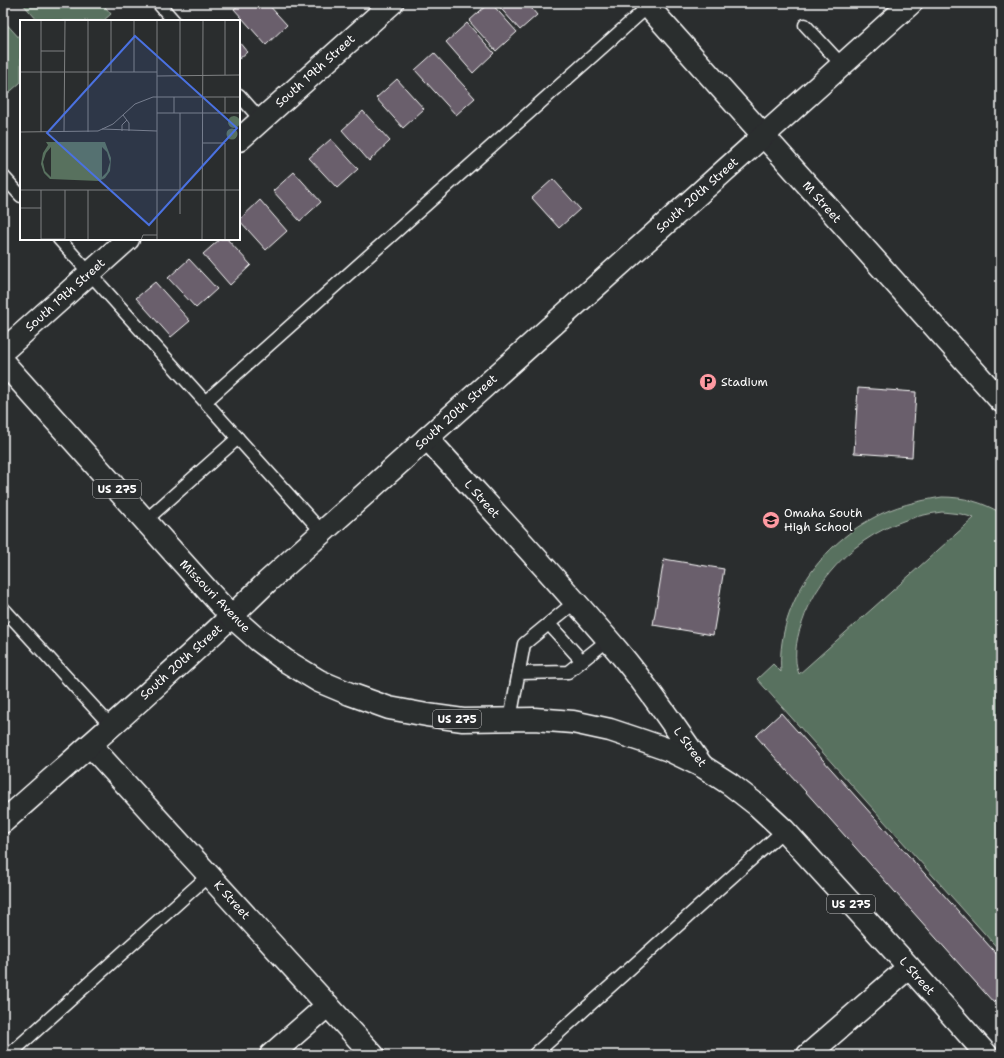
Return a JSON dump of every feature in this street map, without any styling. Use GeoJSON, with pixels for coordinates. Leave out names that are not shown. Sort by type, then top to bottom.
{"type":"FeatureCollection","features":[{"type":"Feature","properties":{"kind":"street","name":"South 19th Street"},"geometry":{"type":"LineString","coordinates":[[240,139],[392,3]]}},
{"type":"Feature","properties":{"kind":"street","name":"South 20th Street"},"geometry":{"type":"LineString","coordinates":[[3,822],[111,726],[322,532],[911,3]]}},
{"type":"Feature","properties":{"kind":"street","name":"M Street"},"geometry":{"type":"LineString","coordinates":[[648,4],[763,136],[1001,401]]}},
{"type":"Feature","properties":{"kind":"street","name":"South 19th Street"},"geometry":{"type":"LineString","coordinates":[[3,351],[127,240]]}},
{"type":"Feature","properties":{"kind":"street","name":"Missouri Avenue"},"geometry":{"type":"LineString","coordinates":[[3,362],[231,616],[258,640],[286,661],[319,681],[388,708],[427,715],[463,720],[534,719],[573,722],[610,730],[669,750],[702,766]]}},
{"type":"Feature","properties":{"kind":"street","name":"L Street"},"geometry":{"type":"LineString","coordinates":[[427,438],[608,640],[651,693],[702,766],[730,784],[784,830],[987,1055]]}},
{"type":"Feature","properties":{"kind":"street","name":"K Street"},"geometry":{"type":"LineString","coordinates":[[90,745],[373,1055]]}},
{"type":"Feature","properties":{"kind":"street"},"geometry":{"type":"LineString","coordinates":[[808,1055],[909,967]]}},
{"type":"Feature","properties":{"kind":"street"},"geometry":{"type":"LineString","coordinates":[[271,1055],[328,1005]]}},
{"type":"Feature","properties":{"kind":"lane"},"geometry":{"type":"LineString","coordinates":[[158,3],[173,20]]}},
{"type":"Feature","properties":{"kind":"lane"},"geometry":{"type":"LineString","coordinates":[[205,402],[648,4]]}},
{"type":"Feature","properties":{"kind":"lane"},"geometry":{"type":"LineString","coordinates":[[806,25],[842,65]]}},
{"type":"Feature","properties":{"kind":"lane"},"geometry":{"type":"LineString","coordinates":[[240,96],[261,120]]}},
{"type":"Feature","properties":{"kind":"lane"},"geometry":{"type":"LineString","coordinates":[[3,176],[20,195]]}},
{"type":"Feature","properties":{"kind":"lane"},"geometry":{"type":"LineString","coordinates":[[60,240],[322,532]]}},
{"type":"Feature","properties":{"kind":"lane"},"geometry":{"type":"LineString","coordinates":[[145,521],[238,438]]}},
{"type":"Feature","properties":{"kind":"lane"},"geometry":{"type":"LineString","coordinates":[[510,719],[524,644],[575,602]]}},
{"type":"Feature","properties":{"kind":"lane"},"geometry":{"type":"LineString","coordinates":[[3,608],[111,726]]}},
{"type":"Feature","properties":{"kind":"lane"},"geometry":{"type":"LineString","coordinates":[[549,624],[582,661]]}},
{"type":"Feature","properties":{"kind":"lane"},"geometry":{"type":"LineString","coordinates":[[519,673],[568,672],[608,640]]}},
{"type":"Feature","properties":{"kind":"lane"},"geometry":{"type":"LineString","coordinates":[[534,1055],[784,830]]}},
{"type":"Feature","properties":{"kind":"lane"},"geometry":{"type":"LineString","coordinates":[[9,1055],[209,875]]}},
{"type":"Feature","properties":{"kind":"green space"},"geometry":{"type":"Polygon","coordinates":[[[22,3],[102,3],[111,14],[104,20],[37,20],[22,3]]]}},
{"type":"Feature","properties":{"kind":"green space"},"geometry":{"type":"Polygon","coordinates":[[[3,20],[20,39],[20,83],[3,98],[3,20]]]}},
{"type":"Feature","properties":{"kind":"green space"},"geometry":{"type":"Polygon","coordinates":[[[942,497],[965,499],[980,503],[1001,513],[1001,952],[757,679],[773,664],[781,672],[781,648],[793,603],[804,582],[818,563],[835,545],[853,530],[889,510],[906,504],[942,497]],[[942,512],[918,516],[895,524],[874,535],[855,548],[837,564],[822,583],[810,603],[801,626],[796,650],[796,663],[799,674],[974,518],[961,514],[942,512]]]}},
{"type":"Feature","properties":{"kind":"building"},"geometry":{"type":"Polygon","coordinates":[[[241,3],[267,3],[287,25],[266,45],[234,9],[241,3]]]}},
{"type":"Feature","properties":{"kind":"building"},"geometry":{"type":"Polygon","coordinates":[[[489,3],[491,3],[517,32],[496,51],[469,21],[489,3]]]}},
{"type":"Feature","properties":{"kind":"building"},"geometry":{"type":"Polygon","coordinates":[[[496,3],[527,3],[537,15],[520,30],[496,3]]]}},
{"type":"Feature","properties":{"kind":"building"},"geometry":{"type":"Polygon","coordinates":[[[467,23],[494,53],[473,73],[446,42],[467,23]]]}},
{"type":"Feature","properties":{"kind":"building"},"geometry":{"type":"Polygon","coordinates":[[[240,43],[247,52],[240,58],[240,43]]]}},
{"type":"Feature","properties":{"kind":"building"},"geometry":{"type":"Polygon","coordinates":[[[434,53],[475,98],[456,115],[415,70],[434,53]]]}},
{"type":"Feature","properties":{"kind":"building"},"geometry":{"type":"Polygon","coordinates":[[[397,79],[424,109],[403,128],[376,98],[397,79]]]}},
{"type":"Feature","properties":{"kind":"building"},"geometry":{"type":"Polygon","coordinates":[[[363,111],[390,141],[369,161],[342,130],[363,111]]]}},
{"type":"Feature","properties":{"kind":"building"},"geometry":{"type":"Polygon","coordinates":[[[331,139],[358,169],[337,188],[309,158],[331,139]]]}},
{"type":"Feature","properties":{"kind":"building"},"geometry":{"type":"Polygon","coordinates":[[[294,172],[321,202],[300,221],[273,191],[294,172]]]}},
{"type":"Feature","properties":{"kind":"building"},"geometry":{"type":"Polygon","coordinates":[[[553,179],[580,209],[559,228],[532,198],[553,179]]]}},
{"type":"Feature","properties":{"kind":"building"},"geometry":{"type":"Polygon","coordinates":[[[260,200],[287,231],[266,250],[240,221],[240,219],[260,200]]]}},
{"type":"Feature","properties":{"kind":"building"},"geometry":{"type":"Polygon","coordinates":[[[219,240],[228,240],[251,265],[230,285],[203,254],[219,240]]]}},
{"type":"Feature","properties":{"kind":"building"},"geometry":{"type":"Polygon","coordinates":[[[189,259],[217,289],[196,308],[168,278],[189,259]]]}},
{"type":"Feature","properties":{"kind":"building"},"geometry":{"type":"Polygon","coordinates":[[[155,282],[190,321],[171,337],[136,298],[155,282]]]}},
{"type":"Feature","properties":{"kind":"building"},"geometry":{"type":"Polygon","coordinates":[[[858,388],[916,392],[912,457],[854,453],[858,388]]]}},
{"type":"Feature","properties":{"kind":"building"},"geometry":{"type":"Polygon","coordinates":[[[664,559],[724,569],[713,635],[653,625],[664,559]]]}},
{"type":"Feature","properties":{"kind":"building"},"geometry":{"type":"Polygon","coordinates":[[[781,713],[1001,959],[1001,996],[994,1003],[756,736],[781,713]]]}},
{"type":"Feature","properties":{"kind":"place","name":"Stadium"},"geometry":{"type":"Point","coordinates":[708,382]}},
{"type":"Feature","properties":{"kind":"place","name":"Omaha South High School"},"geometry":{"type":"Point","coordinates":[771,520]}}]}
